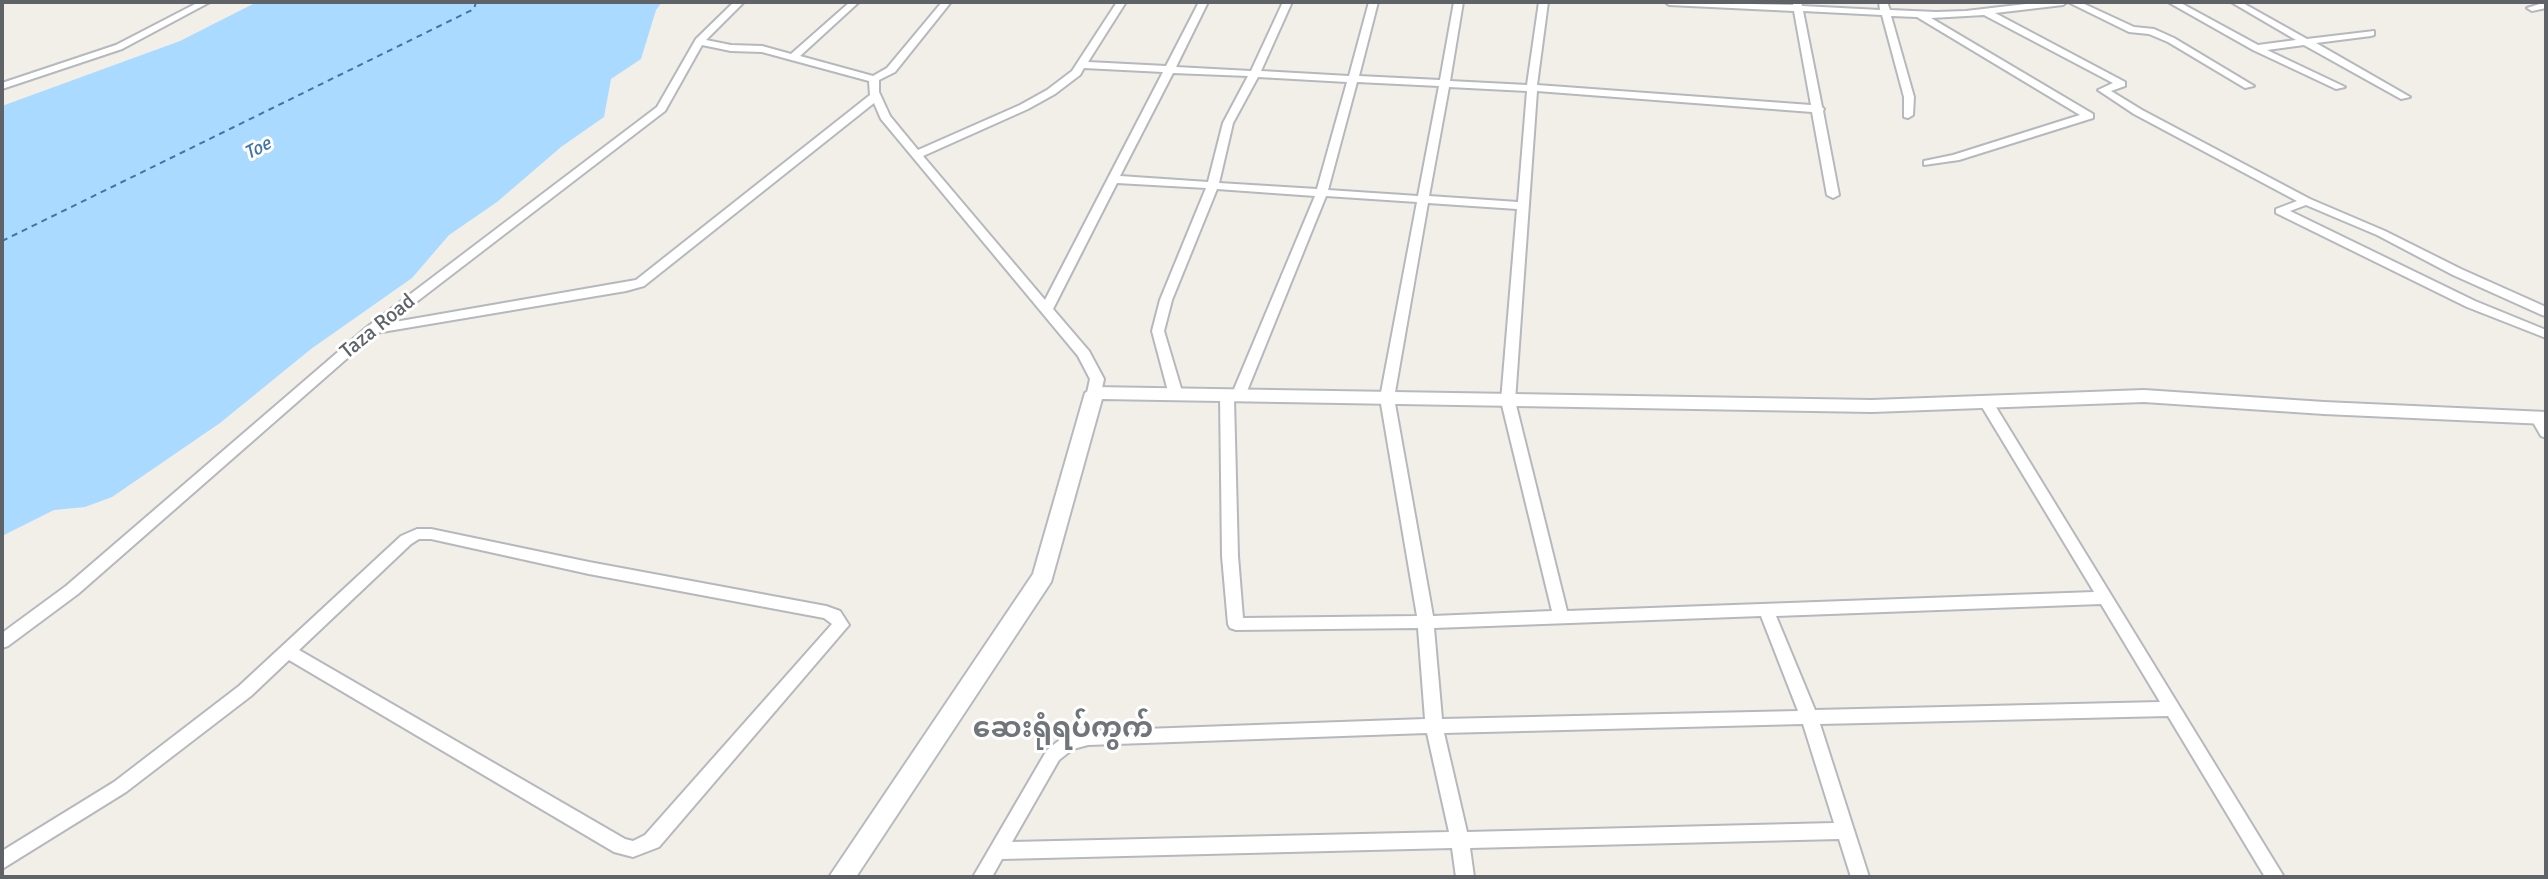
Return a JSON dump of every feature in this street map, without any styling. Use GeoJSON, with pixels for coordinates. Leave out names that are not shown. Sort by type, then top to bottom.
{"type":"FeatureCollection","features":[{"type":"Feature","properties":{"kind":"street"},"geometry":{"type":"LineString","coordinates":[[2,86],[119,47],[205,2]]}},
{"type":"Feature","properties":{"kind":"street","name":"Taza Road"},"geometry":{"type":"LineString","coordinates":[[2,642],[72,590],[372,330],[661,109],[699,41],[739,2]]}},
{"type":"Feature","properties":{"kind":"street"},"geometry":{"type":"LineString","coordinates":[[793,57],[836,22],[855,2]]}},
{"type":"Feature","properties":{"kind":"street"},"geometry":{"type":"LineString","coordinates":[[699,41],[731,48],[762,49],[874,79],[891,70],[947,2]]}},
{"type":"Feature","properties":{"kind":"street"},"geometry":{"type":"LineString","coordinates":[[916,155],[1024,107],[1051,92],[1082,65],[1121,2]]}},
{"type":"Feature","properties":{"kind":"street"},"geometry":{"type":"LineString","coordinates":[[1046,311],[1204,2]]}},
{"type":"Feature","properties":{"kind":"street"},"geometry":{"type":"LineString","coordinates":[[1176,395],[1158,331],[1166,300],[1213,186],[1228,123],[1288,2]]}},
{"type":"Feature","properties":{"kind":"street"},"geometry":{"type":"LineString","coordinates":[[1374,2],[1322,193],[1233,396],[1230,556],[1236,624],[1426,622],[2105,598]]}},
{"type":"Feature","properties":{"kind":"street"},"geometry":{"type":"LineString","coordinates":[[1459,2],[1387,398],[1426,622],[1434,726],[1460,840],[1465,877]]}},
{"type":"Feature","properties":{"kind":"street"},"geometry":{"type":"LineString","coordinates":[[1544,2],[1532,88],[1508,401],[1561,617]]}},
{"type":"Feature","properties":{"kind":"street"},"geometry":{"type":"LineString","coordinates":[[1669,2],[1797,5],[1918,14],[1972,14],[2063,2]]}},
{"type":"Feature","properties":{"kind":"street"},"geometry":{"type":"LineString","coordinates":[[1883,2],[1909,97],[1908,115]]}},
{"type":"Feature","properties":{"kind":"street"},"geometry":{"type":"LineString","coordinates":[[1968,2],[1972,14]]}},
{"type":"Feature","properties":{"kind":"street"},"geometry":{"type":"LineString","coordinates":[[2073,2],[2132,30],[2151,31],[2171,40],[2249,86]]}},
{"type":"Feature","properties":{"kind":"street"},"geometry":{"type":"LineString","coordinates":[[2173,2],[2256,48],[2340,87]]}},
{"type":"Feature","properties":{"kind":"street"},"geometry":{"type":"LineString","coordinates":[[2235,2],[2405,97]]}},
{"type":"Feature","properties":{"kind":"street"},"geometry":{"type":"LineString","coordinates":[[1797,5],[1819,109],[1833,195]]}},
{"type":"Feature","properties":{"kind":"street"},"geometry":{"type":"LineString","coordinates":[[2532,8],[2546,5]]}},
{"type":"Feature","properties":{"kind":"street"},"geometry":{"type":"LineString","coordinates":[[1986,12],[2121,83],[2103,90],[2138,112],[2306,201],[2381,233],[2546,312]]}},
{"type":"Feature","properties":{"kind":"street"},"geometry":{"type":"LineString","coordinates":[[1918,14],[2089,116],[1955,158],[1928,163]]}},
{"type":"Feature","properties":{"kind":"street"},"geometry":{"type":"LineString","coordinates":[[2256,48],[2311,43],[2371,33]]}},
{"type":"Feature","properties":{"kind":"street"},"geometry":{"type":"LineString","coordinates":[[1082,65],[1532,88],[1819,109]]}},
{"type":"Feature","properties":{"kind":"street"},"geometry":{"type":"LineString","coordinates":[[842,877],[1043,576],[1097,379],[1084,354],[885,117],[876,96],[874,79]]}},
{"type":"Feature","properties":{"kind":"street"},"geometry":{"type":"LineString","coordinates":[[372,330],[626,288],[640,283],[876,96]]}},
{"type":"Feature","properties":{"kind":"street"},"geometry":{"type":"LineString","coordinates":[[1113,179],[1524,206]]}},
{"type":"Feature","properties":{"kind":"street"},"geometry":{"type":"LineString","coordinates":[[2306,201],[2280,211],[2471,304],[2546,334]]}},
{"type":"Feature","properties":{"kind":"street"},"geometry":{"type":"LineString","coordinates":[[1094,393],[1872,406],[2144,396],[2543,423]]}},
{"type":"Feature","properties":{"kind":"street"},"geometry":{"type":"LineString","coordinates":[[1986,402],[2275,877]]}},
{"type":"Feature","properties":{"kind":"street"},"geometry":{"type":"LineString","coordinates":[[2,861],[120,787],[245,691],[406,540],[423,533],[589,568],[826,612],[834,615],[841,625],[652,841],[633,849],[621,846],[288,651]]}},
{"type":"Feature","properties":{"kind":"street"},"geometry":{"type":"LineString","coordinates":[[1766,610],[1810,719],[1860,877]]}},
{"type":"Feature","properties":{"kind":"street"},"geometry":{"type":"LineString","coordinates":[[982,877],[1053,755],[1076,740],[1434,726],[2172,709]]}},
{"type":"Feature","properties":{"kind":"street"},"geometry":{"type":"LineString","coordinates":[[997,851],[1845,831]]}},
{"type":"Feature","properties":{"kind":"water","name":"Toe"},"geometry":{"type":"Polygon","coordinates":[[[257,2],[662,2],[656,10],[641,59],[611,79],[604,117],[561,147],[497,202],[449,235],[412,278],[311,349],[220,423],[112,497],[85,507],[54,510],[2,536],[2,106],[180,41],[257,2]]]}},
{"type":"Feature","properties":{"kind":"ferry route"},"geometry":{"type":"LineString","coordinates":[[2,241],[474,9],[476,2]]}},
{"type":"Feature","properties":{"kind":"district","name":"ဆေးရုံရပ်ကွက်"},"geometry":{"type":"Point","coordinates":[1063,730]}}]}
